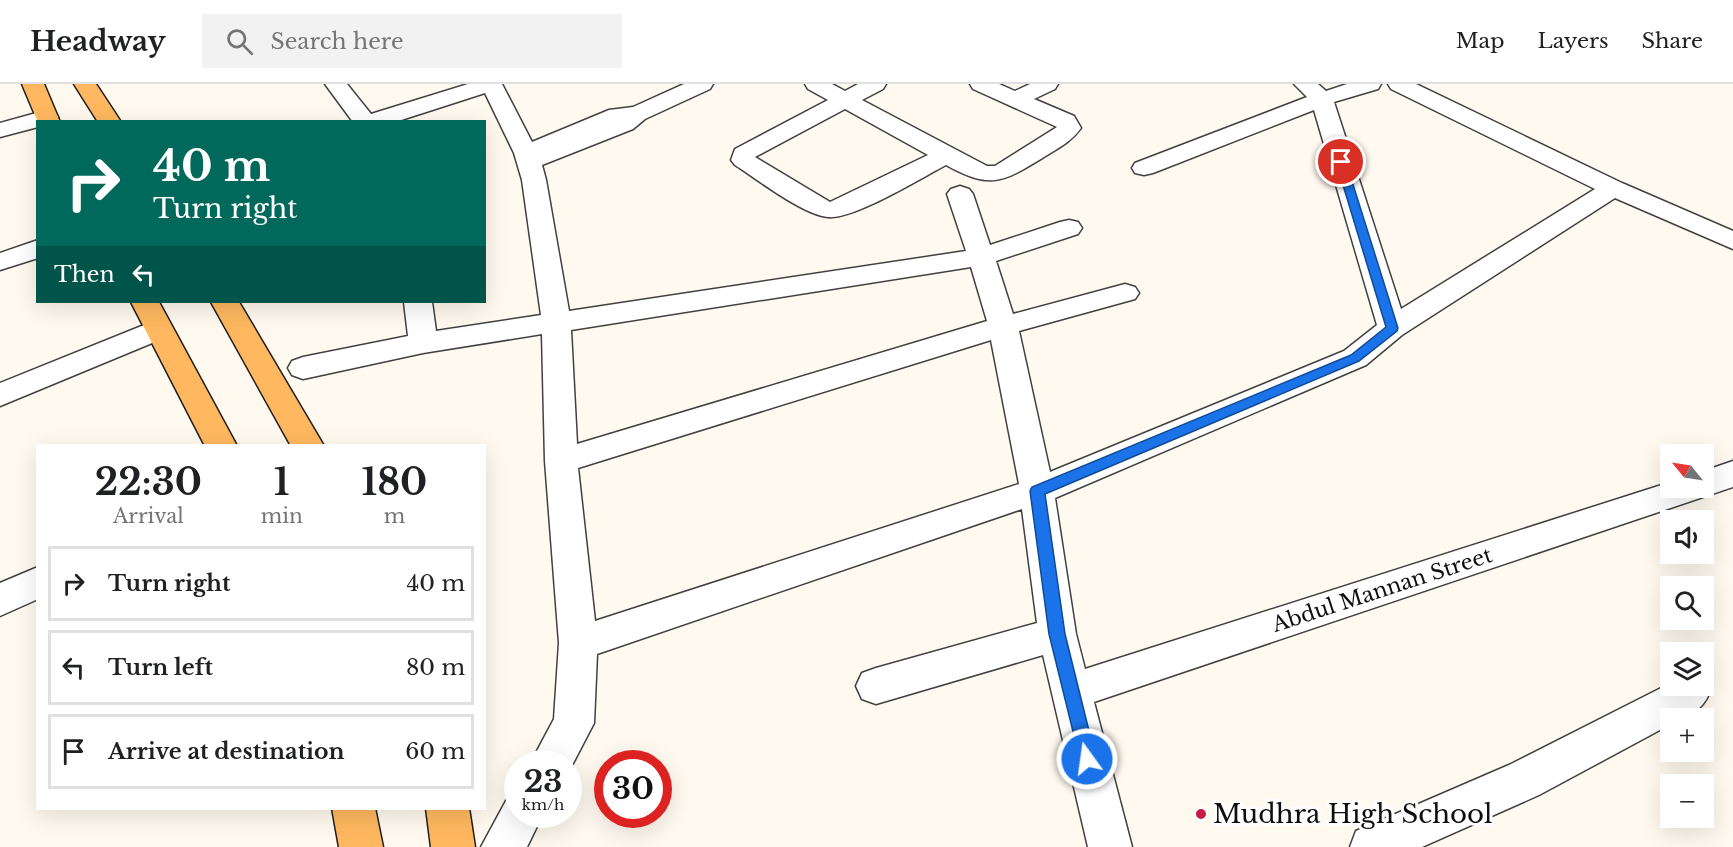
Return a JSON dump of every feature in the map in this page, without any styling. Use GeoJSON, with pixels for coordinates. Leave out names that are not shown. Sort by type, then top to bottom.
{"type":"FeatureCollection","features":[{"type":"Feature","properties":{"kind":"main road"},"geometry":{"type":"LineString","coordinates":[[33,84],[48,119]]}},
{"type":"Feature","properties":{"kind":"main road"},"geometry":{"type":"LineString","coordinates":[[85,84],[109,120]]}},
{"type":"Feature","properties":{"kind":"main road"},"geometry":{"type":"LineString","coordinates":[[146,303],[220,444]]}},
{"type":"Feature","properties":{"kind":"main road"},"geometry":{"type":"LineString","coordinates":[[226,303],[307,444]]}},
{"type":"Feature","properties":{"kind":"main road"},"geometry":{"type":"LineString","coordinates":[[353,810],[361,847]]}},
{"type":"Feature","properties":{"kind":"main road"},"geometry":{"type":"LineString","coordinates":[[447,810],[453,847]]}},
{"type":"Feature","properties":{"kind":"street"},"geometry":{"type":"LineString","coordinates":[[336,84],[363,120]]}},
{"type":"Feature","properties":{"kind":"street"},"geometry":{"type":"LineString","coordinates":[[376,120],[491,84],[528,158],[534,180],[556,322],[561,461],[578,644],[574,723],[559,750]]}},
{"type":"Feature","properties":{"kind":"street"},"geometry":{"type":"LineString","coordinates":[[528,158],[617,115],[637,114],[702,84]]}},
{"type":"Feature","properties":{"kind":"street"},"geometry":{"type":"LineString","coordinates":[[816,84],[978,172],[989,175],[1000,173],[1062,136],[1069,128],[1066,121],[981,84]]}},
{"type":"Feature","properties":{"kind":"street"},"geometry":{"type":"LineString","coordinates":[[875,84],[751,148],[743,154],[743,160],[817,206],[829,210],[844,207],[946,155]]}},
{"type":"Feature","properties":{"kind":"street"},"geometry":{"type":"LineString","coordinates":[[1014,100],[1047,84]]}},
{"type":"Feature","properties":{"kind":"street"},"geometry":{"type":"LineString","coordinates":[[1144,168],[1313,92],[1370,84]]}},
{"type":"Feature","properties":{"kind":"street"},"geometry":{"type":"LineString","coordinates":[[1399,84],[1613,188],[1733,241]]}},
{"type":"Feature","properties":{"kind":"street"},"geometry":{"type":"LineString","coordinates":[[1313,92],[1392,328]]}},
{"type":"Feature","properties":{"kind":"street"},"geometry":{"type":"LineString","coordinates":[[0,130],[36,122]]}},
{"type":"Feature","properties":{"kind":"street"},"geometry":{"type":"LineString","coordinates":[[578,644],[1037,491],[1355,358],[1392,328],[1613,188]]}},
{"type":"Feature","properties":{"kind":"street"},"geometry":{"type":"LineString","coordinates":[[960,194],[1003,326],[1037,491],[1057,634],[1110,847]]}},
{"type":"Feature","properties":{"kind":"street"},"geometry":{"type":"LineString","coordinates":[[303,368],[423,343],[981,257],[1069,228]]}},
{"type":"Feature","properties":{"kind":"street"},"geometry":{"type":"LineString","coordinates":[[0,262],[36,249]]}},
{"type":"Feature","properties":{"kind":"street"},"geometry":{"type":"LineString","coordinates":[[561,461],[1003,326],[1125,292]]}},
{"type":"Feature","properties":{"kind":"street"},"geometry":{"type":"LineString","coordinates":[[418,303],[423,343]]}},
{"type":"Feature","properties":{"kind":"street"},"geometry":{"type":"LineString","coordinates":[[0,395],[159,329]]}},
{"type":"Feature","properties":{"kind":"street"},"geometry":{"type":"LineString","coordinates":[[1714,481],[1733,474]]}},
{"type":"Feature","properties":{"kind":"street","name":"Abdul Mannan Street"},"geometry":{"type":"LineString","coordinates":[[1070,692],[1662,498]]}},
{"type":"Feature","properties":{"kind":"street"},"geometry":{"type":"LineString","coordinates":[[0,600],[36,583]]}},
{"type":"Feature","properties":{"kind":"street"},"geometry":{"type":"LineString","coordinates":[[876,686],[1057,634]]}},
{"type":"Feature","properties":{"kind":"street"},"geometry":{"type":"LineString","coordinates":[[1371,847],[1524,780],[1685,696]]}},
{"type":"Feature","properties":{"kind":"street"},"geometry":{"type":"LineString","coordinates":[[503,847],[514,828]]}},
{"type":"Feature","properties":{"kind":"place","name":"Mudhra High School"},"geometry":{"type":"Point","coordinates":[1201,814]}},
{"type":"Feature","properties":{"kind":"route"},"geometry":{"type":"LineString","coordinates":[[1087,759],[1057,634],[1037,491],[1355,358],[1392,328],[1341,162]]}}]}
